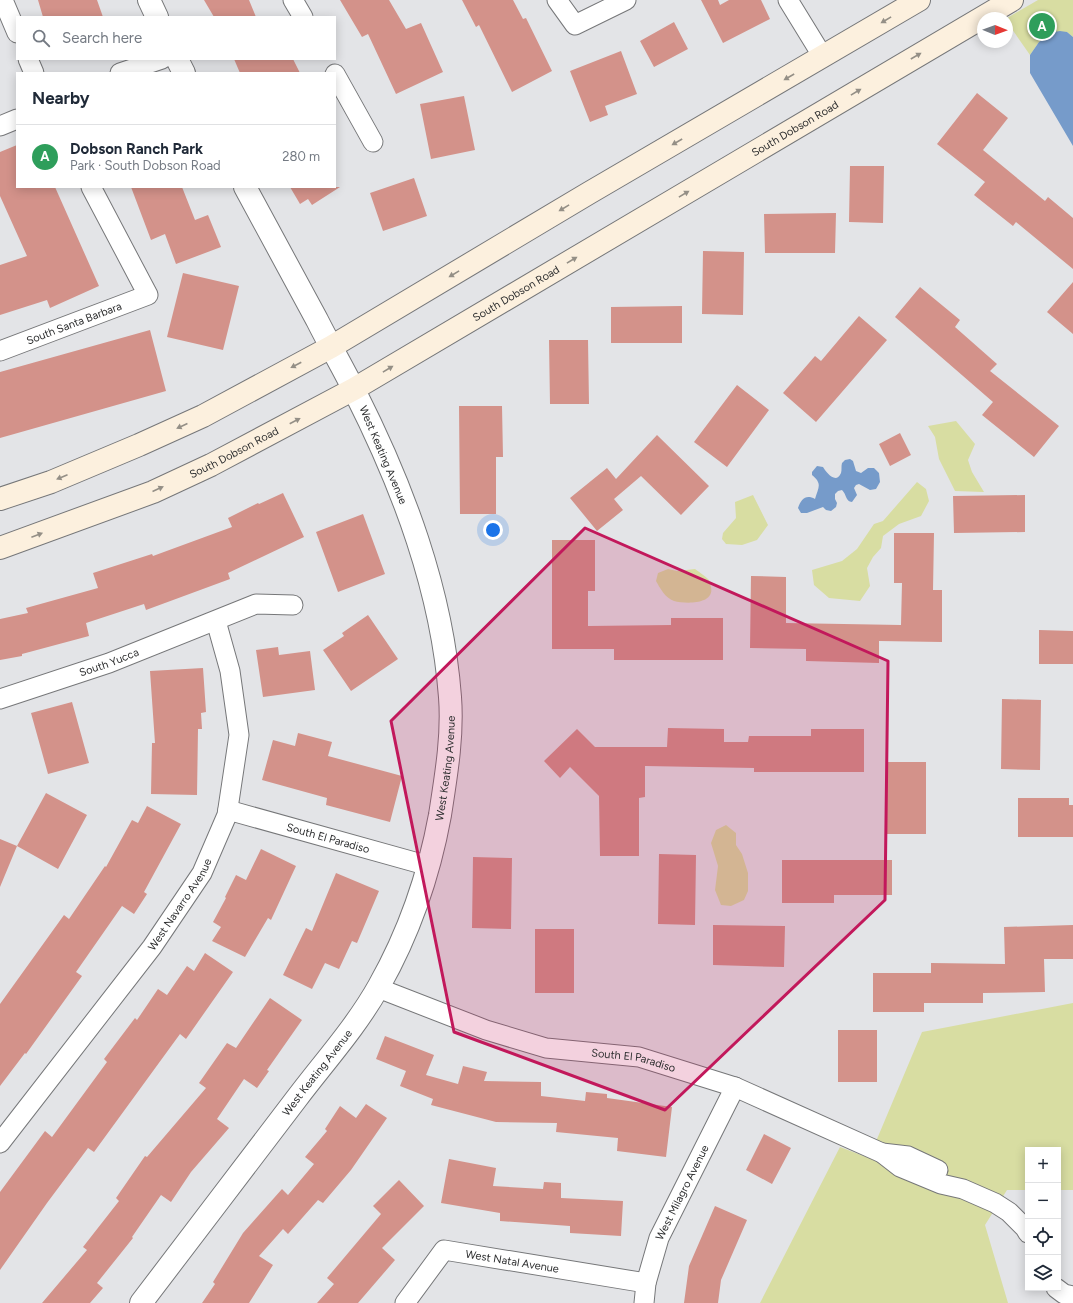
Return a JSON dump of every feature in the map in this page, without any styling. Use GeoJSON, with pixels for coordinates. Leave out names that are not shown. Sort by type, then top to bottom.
{"type":"FeatureCollection","features":[{"type":"Feature","properties":{"kind":"main road"},"geometry":{"type":"LineString","coordinates":[[0,499],[51,482],[203,416],[331,347],[589,193],[920,0]]}},
{"type":"Feature","properties":{"kind":"main road","name":"South Dobson Road"},"geometry":{"type":"LineString","coordinates":[[0,548],[153,492],[211,465],[354,389],[1012,0]]}},
{"type":"Feature","properties":{"kind":"street"},"geometry":{"type":"LineString","coordinates":[[3,0],[16,31]]}},
{"type":"Feature","properties":{"kind":"street"},"geometry":{"type":"LineString","coordinates":[[148,0],[156,16]]}},
{"type":"Feature","properties":{"kind":"street"},"geometry":{"type":"LineString","coordinates":[[293,0],[302,16]]}},
{"type":"Feature","properties":{"kind":"street"},"geometry":{"type":"LineString","coordinates":[[557,0],[575,25],[626,0]]}},
{"type":"Feature","properties":{"kind":"street"},"geometry":{"type":"LineString","coordinates":[[788,0],[823,57]]}},
{"type":"Feature","properties":{"kind":"street"},"geometry":{"type":"LineString","coordinates":[[28,60],[34,72]]}},
{"type":"Feature","properties":{"kind":"street"},"geometry":{"type":"LineString","coordinates":[[123,72],[159,60]]}},
{"type":"Feature","properties":{"kind":"street"},"geometry":{"type":"LineString","coordinates":[[178,60],[184,72]]}},
{"type":"Feature","properties":{"kind":"street"},"geometry":{"type":"LineString","coordinates":[[327,60],[334,72]]}},
{"type":"Feature","properties":{"kind":"street"},"geometry":{"type":"LineString","coordinates":[[336,76],[373,142]]}},
{"type":"Feature","properties":{"kind":"street"},"geometry":{"type":"LineString","coordinates":[[0,126],[16,119]]}},
{"type":"Feature","properties":{"kind":"street","name":"South Santa Barbara"},"geometry":{"type":"LineString","coordinates":[[0,351],[148,295],[92,188]]}},
{"type":"Feature","properties":{"kind":"street","name":"West Keating Avenue"},"geometry":{"type":"LineString","coordinates":[[141,1303],[349,1032],[378,988],[410,924],[429,866],[438,828],[447,774],[450,730],[450,697],[436,608],[417,538],[372,425],[246,188]]}},
{"type":"Feature","properties":{"kind":"street","name":"South Yucca"},"geometry":{"type":"LineString","coordinates":[[0,700],[109,663],[256,604],[293,605]]}},
{"type":"Feature","properties":{"kind":"street","name":"West Navarro Avenue"},"geometry":{"type":"LineString","coordinates":[[0,1143],[152,947],[202,873],[227,815],[238,735],[230,671],[216,621]]}},
{"type":"Feature","properties":{"kind":"street","name":"South El Paradiso"},"geometry":{"type":"LineString","coordinates":[[228,810],[429,866]]}},
{"type":"Feature","properties":{"kind":"street","name":"South El Paradiso"},"geometry":{"type":"LineString","coordinates":[[378,988],[486,1030],[546,1048],[639,1057],[735,1087],[882,1153],[908,1156],[950,1176],[963,1189],[995,1203],[1009,1212],[1025,1228]]}},
{"type":"Feature","properties":{"kind":"street","name":"West Milagro Avenue"},"geometry":{"type":"LineString","coordinates":[[644,1303],[646,1284],[659,1238],[735,1087]]}},
{"type":"Feature","properties":{"kind":"street","name":"West Natal Avenue"},"geometry":{"type":"LineString","coordinates":[[405,1303],[444,1250],[646,1284]]}},
{"type":"Feature","properties":{"kind":"street"},"geometry":{"type":"LineString","coordinates":[[1060,1291],[1064,1294],[1073,1296]]}},
{"type":"Feature","properties":{"kind":"highlighted area"},"geometry":{"type":"Polygon","coordinates":[[[585,528],[888,661],[885,900],[665,1110],[454,1032],[391,721],[585,528]]]}},
{"type":"Feature","properties":{"kind":"green space"},"geometry":{"type":"Polygon","coordinates":[[[1038,0],[1073,0],[1073,37],[1067,32],[1039,42],[1030,55],[1013,31],[1013,15],[1038,0]]]}},
{"type":"Feature","properties":{"kind":"green space"},"geometry":{"type":"Polygon","coordinates":[[[956,421],[975,444],[968,460],[972,472],[984,492],[955,491],[939,459],[935,437],[928,426],[956,421]]]}},
{"type":"Feature","properties":{"kind":"green space"},"geometry":{"type":"Polygon","coordinates":[[[917,482],[926,489],[929,501],[921,516],[899,524],[883,536],[881,548],[873,557],[867,568],[870,586],[860,601],[829,598],[814,585],[812,570],[842,561],[857,549],[874,524],[883,521],[917,482]]]}},
{"type":"Feature","properties":{"kind":"green space"},"geometry":{"type":"Polygon","coordinates":[[[753,495],[768,525],[757,540],[742,545],[726,544],[722,539],[723,533],[736,518],[735,502],[753,495]]]}},
{"type":"Feature","properties":{"kind":"green space"},"geometry":{"type":"Polygon","coordinates":[[[668,569],[677,571],[695,569],[708,579],[711,587],[711,593],[704,600],[698,602],[685,603],[671,600],[663,592],[656,581],[658,573],[668,569]]]}},
{"type":"Feature","properties":{"kind":"green space"},"geometry":{"type":"Polygon","coordinates":[[[726,825],[736,833],[736,845],[742,854],[748,873],[748,891],[744,900],[731,906],[721,905],[715,890],[718,866],[711,843],[716,830],[726,825]]]}},
{"type":"Feature","properties":{"kind":"green space"},"geometry":{"type":"Polygon","coordinates":[[[1073,1003],[1073,1190],[1061,1190],[1061,1147],[1025,1147],[1025,1190],[1007,1190],[985,1225],[1008,1303],[760,1303],[840,1147],[869,1158],[922,1032],[1073,1003]]]}},
{"type":"Feature","properties":{"kind":"water"},"geometry":{"type":"Polygon","coordinates":[[[1054,32],[1067,32],[1073,37],[1073,146],[1030,73],[1030,55],[1039,42],[1054,32]]]}},
{"type":"Feature","properties":{"kind":"water"},"geometry":{"type":"Polygon","coordinates":[[[850,459],[853,461],[856,471],[861,473],[868,468],[874,468],[879,473],[880,482],[876,489],[870,490],[859,484],[854,488],[857,495],[852,502],[847,499],[842,490],[835,494],[837,503],[836,507],[831,511],[826,510],[823,507],[807,513],[801,513],[798,508],[804,498],[809,497],[815,499],[819,484],[812,475],[812,472],[817,466],[823,467],[826,472],[836,478],[841,473],[842,463],[845,460],[850,459]]]}},
{"type":"Feature","properties":{"kind":"building"},"geometry":{"type":"Polygon","coordinates":[[[38,0],[97,0],[103,16],[43,16],[38,0]]]}},
{"type":"Feature","properties":{"kind":"building"},"geometry":{"type":"Polygon","coordinates":[[[204,0],[249,0],[256,16],[213,16],[204,0]]]}},
{"type":"Feature","properties":{"kind":"building"},"geometry":{"type":"Polygon","coordinates":[[[340,0],[389,0],[406,29],[421,23],[443,72],[396,94],[368,34],[362,37],[340,0]]]}},
{"type":"Feature","properties":{"kind":"building"},"geometry":{"type":"Polygon","coordinates":[[[462,0],[513,0],[523,19],[526,18],[552,71],[512,92],[479,25],[476,27],[462,0]]]}},
{"type":"Feature","properties":{"kind":"building"},"geometry":{"type":"Polygon","coordinates":[[[701,0],[718,0],[720,5],[729,0],[761,0],[770,19],[723,43],[701,0]]]}},
{"type":"Feature","properties":{"kind":"building"},"geometry":{"type":"Polygon","coordinates":[[[674,22],[688,49],[654,67],[640,41],[674,22]]]}},
{"type":"Feature","properties":{"kind":"building"},"geometry":{"type":"Polygon","coordinates":[[[621,51],[637,94],[605,106],[608,115],[590,122],[570,71],[621,51]]]}},
{"type":"Feature","properties":{"kind":"building"},"geometry":{"type":"Polygon","coordinates":[[[234,60],[294,60],[300,72],[240,72],[234,60]]]}},
{"type":"Feature","properties":{"kind":"building"},"geometry":{"type":"Polygon","coordinates":[[[977,93],[1008,118],[983,150],[1045,201],[1048,197],[1073,218],[1073,269],[1016,222],[1013,226],[974,195],[985,182],[937,144],[977,93]]]}},
{"type":"Feature","properties":{"kind":"building"},"geometry":{"type":"Polygon","coordinates":[[[464,96],[475,150],[431,159],[420,104],[464,96]]]}},
{"type":"Feature","properties":{"kind":"building"},"geometry":{"type":"Polygon","coordinates":[[[16,145],[16,188],[55,188],[99,286],[50,308],[47,300],[0,315],[0,265],[27,256],[0,196],[0,152],[16,145]]]}},
{"type":"Feature","properties":{"kind":"building"},"geometry":{"type":"Polygon","coordinates":[[[850,166],[884,166],[883,223],[849,222],[850,166]]]}},
{"type":"Feature","properties":{"kind":"building"},"geometry":{"type":"Polygon","coordinates":[[[414,178],[427,216],[383,231],[370,193],[414,178]]]}},
{"type":"Feature","properties":{"kind":"building"},"geometry":{"type":"Polygon","coordinates":[[[340,187],[312,205],[308,199],[300,204],[291,188],[340,187]]]}},
{"type":"Feature","properties":{"kind":"building"},"geometry":{"type":"Polygon","coordinates":[[[131,188],[182,188],[195,220],[208,215],[221,247],[176,264],[165,234],[151,240],[131,188]]]}},
{"type":"Feature","properties":{"kind":"building"},"geometry":{"type":"Polygon","coordinates":[[[836,213],[835,253],[765,253],[764,214],[836,213]]]}},
{"type":"Feature","properties":{"kind":"building"},"geometry":{"type":"Polygon","coordinates":[[[703,251],[744,252],[743,315],[702,314],[703,251]]]}},
{"type":"Feature","properties":{"kind":"building"},"geometry":{"type":"Polygon","coordinates":[[[183,273],[239,286],[223,350],[167,337],[183,273]]]}},
{"type":"Feature","properties":{"kind":"building"},"geometry":{"type":"Polygon","coordinates":[[[1073,282],[1073,334],[1047,312],[1073,282]]]}},
{"type":"Feature","properties":{"kind":"building"},"geometry":{"type":"Polygon","coordinates":[[[920,287],[960,320],[955,327],[997,364],[990,371],[1059,426],[1034,457],[982,415],[993,402],[895,317],[920,287]]]}},
{"type":"Feature","properties":{"kind":"building"},"geometry":{"type":"Polygon","coordinates":[[[682,306],[682,343],[611,343],[611,307],[682,306]]]}},
{"type":"Feature","properties":{"kind":"building"},"geometry":{"type":"Polygon","coordinates":[[[859,316],[887,340],[816,422],[783,393],[815,356],[821,361],[859,316]]]}},
{"type":"Feature","properties":{"kind":"building"},"geometry":{"type":"Polygon","coordinates":[[[150,330],[166,391],[0,438],[0,372],[150,330]]]}},
{"type":"Feature","properties":{"kind":"building"},"geometry":{"type":"Polygon","coordinates":[[[549,340],[588,340],[589,404],[550,404],[549,340]]]}},
{"type":"Feature","properties":{"kind":"building"},"geometry":{"type":"Polygon","coordinates":[[[737,385],[769,410],[727,467],[694,442],[737,385]]]}},
{"type":"Feature","properties":{"kind":"building"},"geometry":{"type":"Polygon","coordinates":[[[459,406],[502,406],[503,457],[496,457],[496,514],[460,514],[459,406]]]}},
{"type":"Feature","properties":{"kind":"building"},"geometry":{"type":"Polygon","coordinates":[[[900,433],[911,455],[890,466],[879,444],[900,433]]]}},
{"type":"Feature","properties":{"kind":"building"},"geometry":{"type":"Polygon","coordinates":[[[657,435],[709,486],[681,515],[641,476],[614,499],[623,510],[597,531],[570,498],[607,468],[616,479],[657,435]]]}},
{"type":"Feature","properties":{"kind":"building"},"geometry":{"type":"Polygon","coordinates":[[[283,493],[304,537],[228,573],[230,579],[146,610],[144,604],[86,623],[89,636],[22,654],[22,656],[0,660],[0,619],[28,613],[26,608],[98,588],[93,573],[152,554],[153,556],[232,527],[228,518],[258,503],[259,504],[283,493]]]}},
{"type":"Feature","properties":{"kind":"building"},"geometry":{"type":"Polygon","coordinates":[[[1025,495],[1025,532],[954,533],[953,496],[1025,495]]]}},
{"type":"Feature","properties":{"kind":"building"},"geometry":{"type":"Polygon","coordinates":[[[363,514],[385,574],[338,592],[316,532],[363,514]]]}},
{"type":"Feature","properties":{"kind":"building"},"geometry":{"type":"Polygon","coordinates":[[[894,533],[934,533],[933,590],[942,590],[942,642],[879,641],[879,663],[806,661],[806,649],[750,648],[751,576],[786,577],[786,623],[901,625],[902,583],[894,583],[894,533]]]}},
{"type":"Feature","properties":{"kind":"building"},"geometry":{"type":"Polygon","coordinates":[[[552,540],[595,540],[595,591],[588,591],[588,626],[671,625],[671,618],[723,618],[723,660],[614,660],[614,649],[552,649],[552,540]]]}},
{"type":"Feature","properties":{"kind":"building"},"geometry":{"type":"Polygon","coordinates":[[[368,615],[398,659],[351,691],[323,650],[344,636],[342,633],[368,615]]]}},
{"type":"Feature","properties":{"kind":"building"},"geometry":{"type":"Polygon","coordinates":[[[1039,630],[1073,631],[1073,664],[1039,664],[1039,630]]]}},
{"type":"Feature","properties":{"kind":"building"},"geometry":{"type":"Polygon","coordinates":[[[278,647],[279,655],[310,651],[315,690],[263,697],[256,650],[278,647]]]}},
{"type":"Feature","properties":{"kind":"building"},"geometry":{"type":"Polygon","coordinates":[[[203,668],[206,712],[201,713],[202,729],[198,729],[197,795],[151,794],[152,743],[155,743],[150,671],[203,668]]]}},
{"type":"Feature","properties":{"kind":"building"},"geometry":{"type":"Polygon","coordinates":[[[1002,699],[1041,700],[1040,770],[1001,769],[1002,699]]]}},
{"type":"Feature","properties":{"kind":"building"},"geometry":{"type":"Polygon","coordinates":[[[72,702],[89,763],[48,774],[31,713],[72,702]]]}},
{"type":"Feature","properties":{"kind":"building"},"geometry":{"type":"Polygon","coordinates":[[[668,728],[724,729],[724,742],[748,742],[749,736],[811,736],[811,729],[864,729],[864,772],[754,772],[754,768],[645,766],[645,797],[639,798],[639,856],[600,856],[599,796],[570,767],[560,778],[544,761],[577,729],[595,747],[667,747],[668,728]]]}},
{"type":"Feature","properties":{"kind":"building"},"geometry":{"type":"Polygon","coordinates":[[[298,733],[332,742],[328,756],[402,776],[390,822],[326,805],[327,798],[262,780],[273,740],[295,746],[298,733]]]}},
{"type":"Feature","properties":{"kind":"building"},"geometry":{"type":"Polygon","coordinates":[[[887,762],[926,762],[926,834],[887,834],[887,762]]]}},
{"type":"Feature","properties":{"kind":"building"},"geometry":{"type":"Polygon","coordinates":[[[46,793],[87,815],[58,869],[17,846],[46,793]]]}},
{"type":"Feature","properties":{"kind":"building"},"geometry":{"type":"Polygon","coordinates":[[[1018,798],[1069,798],[1069,805],[1073,805],[1073,837],[1018,837],[1018,798]]]}},
{"type":"Feature","properties":{"kind":"building"},"geometry":{"type":"Polygon","coordinates":[[[147,806],[181,824],[144,892],[147,894],[134,914],[122,906],[76,972],[82,976],[26,1054],[25,1053],[0,1086],[0,1004],[64,915],[69,919],[105,866],[106,867],[132,820],[138,823],[147,806]]]}},
{"type":"Feature","properties":{"kind":"building"},"geometry":{"type":"Polygon","coordinates":[[[0,839],[17,846],[0,887],[0,839]]]}},
{"type":"Feature","properties":{"kind":"building"},"geometry":{"type":"Polygon","coordinates":[[[261,849],[296,866],[271,920],[268,918],[245,957],[212,941],[221,927],[213,922],[236,875],[246,880],[261,849]]]}},
{"type":"Feature","properties":{"kind":"building"},"geometry":{"type":"Polygon","coordinates":[[[659,854],[696,855],[695,925],[658,924],[659,854]]]}},
{"type":"Feature","properties":{"kind":"building"},"geometry":{"type":"Polygon","coordinates":[[[473,857],[512,858],[511,929],[472,928],[473,857]]]}},
{"type":"Feature","properties":{"kind":"building"},"geometry":{"type":"Polygon","coordinates":[[[782,860],[892,860],[892,895],[834,895],[834,903],[782,903],[782,860]]]}},
{"type":"Feature","properties":{"kind":"building"},"geometry":{"type":"Polygon","coordinates":[[[336,873],[379,891],[357,943],[352,941],[339,969],[325,963],[312,989],[283,975],[306,928],[312,931],[336,873]]]}},
{"type":"Feature","properties":{"kind":"building"},"geometry":{"type":"Polygon","coordinates":[[[713,925],[785,926],[784,967],[713,965],[713,925]]]}},
{"type":"Feature","properties":{"kind":"building"},"geometry":{"type":"Polygon","coordinates":[[[1073,925],[1073,959],[1044,959],[1045,992],[983,993],[983,1003],[924,1003],[924,1012],[873,1012],[873,973],[931,973],[931,963],[1005,964],[1004,927],[1073,925]]]}},
{"type":"Feature","properties":{"kind":"building"},"geometry":{"type":"Polygon","coordinates":[[[535,929],[574,929],[574,993],[535,993],[535,929]]]}},
{"type":"Feature","properties":{"kind":"building"},"geometry":{"type":"Polygon","coordinates":[[[205,953],[233,972],[186,1039],[180,1034],[94,1152],[88,1148],[0,1270],[0,1192],[45,1131],[52,1137],[107,1062],[104,1059],[135,1018],[137,1020],[158,989],[167,995],[187,966],[194,971],[205,953]]]}},
{"type":"Feature","properties":{"kind":"building"},"geometry":{"type":"Polygon","coordinates":[[[270,998],[302,1020],[267,1070],[269,1071],[257,1088],[244,1079],[217,1119],[229,1128],[191,1172],[171,1202],[161,1195],[132,1237],[133,1238],[97,1283],[103,1288],[90,1303],[42,1303],[87,1250],[83,1247],[119,1201],[116,1198],[145,1156],[147,1157],[206,1088],[199,1083],[227,1043],[236,1048],[270,998]]]}},
{"type":"Feature","properties":{"kind":"building"},"geometry":{"type":"Polygon","coordinates":[[[838,1030],[877,1030],[877,1082],[838,1082],[838,1030]]]}},
{"type":"Feature","properties":{"kind":"building"},"geometry":{"type":"Polygon","coordinates":[[[385,1036],[434,1055],[426,1075],[458,1084],[463,1066],[487,1072],[484,1081],[541,1082],[541,1096],[585,1101],[586,1092],[607,1094],[607,1098],[672,1107],[666,1157],[617,1151],[618,1138],[556,1132],[557,1123],[496,1122],[431,1105],[433,1099],[400,1086],[406,1071],[376,1059],[385,1036]]]}},
{"type":"Feature","properties":{"kind":"building"},"geometry":{"type":"Polygon","coordinates":[[[366,1104],[387,1118],[351,1170],[323,1203],[318,1200],[288,1234],[283,1229],[259,1256],[273,1265],[249,1303],[202,1303],[215,1284],[213,1282],[243,1233],[282,1189],[288,1195],[314,1164],[305,1157],[327,1131],[325,1129],[340,1106],[356,1118],[366,1104]]]}},
{"type":"Feature","properties":{"kind":"building"},"geometry":{"type":"Polygon","coordinates":[[[764,1134],[791,1148],[772,1184],[746,1170],[764,1134]]]}},
{"type":"Feature","properties":{"kind":"building"},"geometry":{"type":"Polygon","coordinates":[[[449,1159],[496,1168],[493,1186],[543,1189],[544,1182],[561,1183],[561,1198],[623,1201],[621,1236],[570,1233],[570,1226],[500,1221],[500,1213],[441,1203],[449,1159]]]}},
{"type":"Feature","properties":{"kind":"building"},"geometry":{"type":"Polygon","coordinates":[[[399,1180],[424,1206],[382,1248],[395,1260],[358,1303],[317,1303],[334,1284],[327,1278],[381,1214],[373,1206],[399,1180]]]}},
{"type":"Feature","properties":{"kind":"building"},"geometry":{"type":"Polygon","coordinates":[[[715,1206],[747,1220],[721,1280],[718,1303],[684,1303],[689,1266],[715,1206]]]}},
{"type":"Feature","properties":{"kind":"place","name":"Dobson Ranch Park"},"geometry":{"type":"Point","coordinates":[1042,26]}}]}
